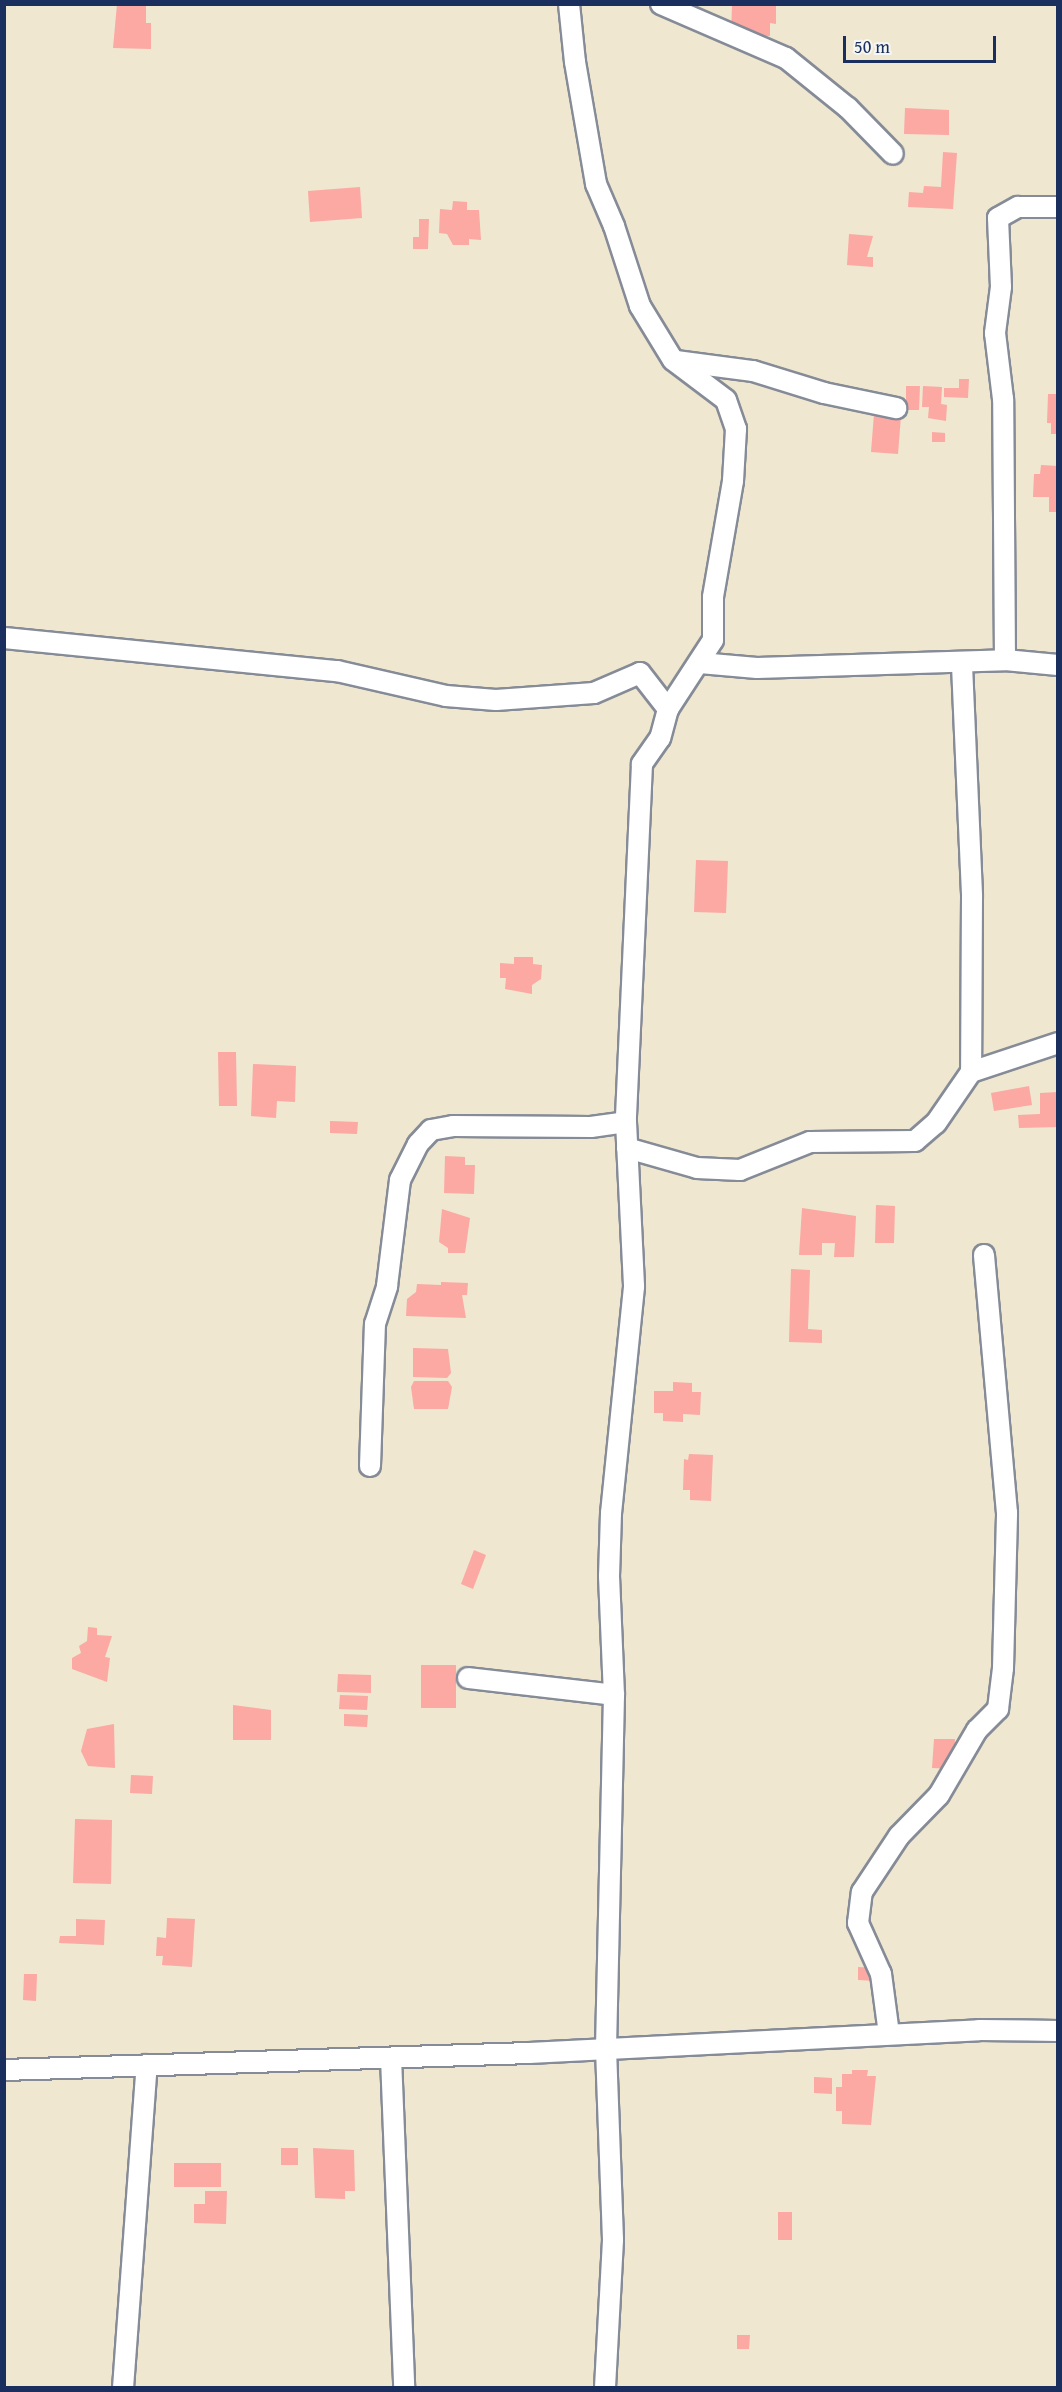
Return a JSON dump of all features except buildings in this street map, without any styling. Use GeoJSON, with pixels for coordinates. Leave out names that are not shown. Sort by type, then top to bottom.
{"type":"FeatureCollection","features":[{"type":"Feature","properties":{"kind":"street"},"geometry":{"type":"LineString","coordinates":[[569,4],[574,62],[597,184],[614,226],[640,306],[673,360],[726,400],[736,429],[733,481],[713,597],[712,640],[700,663],[668,709],[660,738],[642,764],[626,1122],[634,1287],[611,1513],[614,1695],[606,2049],[613,2240],[605,2388]]}},
{"type":"Feature","properties":{"kind":"street"},"geometry":{"type":"LineString","coordinates":[[661,4],[786,58],[848,108],[893,154]]}},
{"type":"Feature","properties":{"kind":"street"},"geometry":{"type":"LineString","coordinates":[[1005,660],[1003,399],[995,333],[1001,287],[998,218],[1018,207],[1058,207]]}},
{"type":"Feature","properties":{"kind":"street"},"geometry":{"type":"LineString","coordinates":[[673,360],[753,371],[824,393],[896,408]]}},
{"type":"Feature","properties":{"kind":"street"},"geometry":{"type":"LineString","coordinates":[[4,638],[337,671],[446,696],[496,700],[594,693],[640,674],[668,709]]}},
{"type":"Feature","properties":{"kind":"street"},"geometry":{"type":"LineString","coordinates":[[700,663],[757,668],[962,665],[1005,660],[1058,665]]}},
{"type":"Feature","properties":{"kind":"street"},"geometry":{"type":"LineString","coordinates":[[627,1148],[697,1168],[740,1170],[810,1142],[915,1141],[936,1123],[971,1072],[972,897],[962,665]]}},
{"type":"Feature","properties":{"kind":"street"},"geometry":{"type":"LineString","coordinates":[[971,1072],[1058,1043]]}},
{"type":"Feature","properties":{"kind":"street"},"geometry":{"type":"LineString","coordinates":[[370,1466],[375,1324],[387,1286],[400,1180],[418,1144],[431,1130],[453,1126],[591,1126],[626,1122]]}},
{"type":"Feature","properties":{"kind":"street"},"geometry":{"type":"LineString","coordinates":[[889,2034],[881,1974],[858,1923],[862,1892],[899,1836],[939,1795],[977,1730],[998,1709],[1003,1668],[1007,1513],[984,1255]]}},
{"type":"Feature","properties":{"kind":"street"},"geometry":{"type":"LineString","coordinates":[[468,1678],[614,1695]]}},
{"type":"Feature","properties":{"kind":"street"},"geometry":{"type":"LineString","coordinates":[[4,2070],[391,2058],[889,2034],[1058,2031]]}},
{"type":"Feature","properties":{"kind":"street"},"geometry":{"type":"LineString","coordinates":[[391,2058],[404,2388]]}},
{"type":"Feature","properties":{"kind":"street"},"geometry":{"type":"LineString","coordinates":[[123,2388],[147,2065]]}}]}
